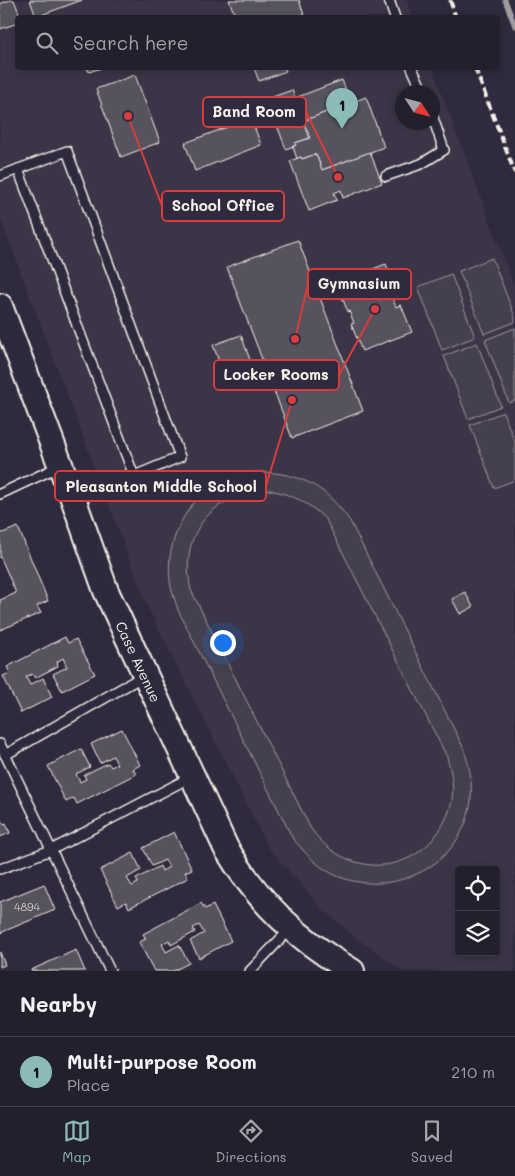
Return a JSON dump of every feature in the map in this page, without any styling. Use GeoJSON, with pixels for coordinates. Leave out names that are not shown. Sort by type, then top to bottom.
{"type":"FeatureCollection","features":[{"type":"Feature","properties":{"kind":"street","name":"Case Avenue"},"geometry":{"type":"LineString","coordinates":[[0,306],[106,591],[226,848],[240,871],[262,900],[290,928],[323,955],[352,971]]}},
{"type":"Feature","properties":{"kind":"lane"},"geometry":{"type":"LineString","coordinates":[[389,0],[394,15]]}},
{"type":"Feature","properties":{"kind":"lane"},"geometry":{"type":"LineString","coordinates":[[413,70],[420,85]]}},
{"type":"Feature","properties":{"kind":"lane"},"geometry":{"type":"LineString","coordinates":[[386,176],[421,164],[444,150],[437,130]]}},
{"type":"Feature","properties":{"kind":"lane"},"geometry":{"type":"LineString","coordinates":[[0,176],[67,151],[180,457],[74,501]]}},
{"type":"Feature","properties":{"kind":"lane"},"geometry":{"type":"LineString","coordinates":[[18,169],[134,476]]}},
{"type":"Feature","properties":{"kind":"lane"},"geometry":{"type":"LineString","coordinates":[[0,492],[60,465]]}},
{"type":"Feature","properties":{"kind":"lane"},"geometry":{"type":"LineString","coordinates":[[6,755],[145,675]]}},
{"type":"Feature","properties":{"kind":"lane"},"geometry":{"type":"LineString","coordinates":[[0,744],[110,971]]}},
{"type":"Feature","properties":{"kind":"lane"},"geometry":{"type":"LineString","coordinates":[[0,869],[52,850],[193,776]]}},
{"type":"Feature","properties":{"kind":"lane"},"geometry":{"type":"LineString","coordinates":[[250,971],[290,928]]}},
{"type":"Feature","properties":{"kind":"shaded area"},"geometry":{"type":"Polygon","coordinates":[[[0,0],[406,0],[412,15],[15,15],[15,70],[433,70],[438,85],[395,85],[395,130],[440,130],[440,89],[515,288],[515,971],[403,971],[355,937],[318,905],[268,847],[147,606],[0,217],[0,0]]]}},
{"type":"Feature","properties":{"kind":"shaded area"},"geometry":{"type":"Polygon","coordinates":[[[492,258],[515,317],[515,322],[484,334],[459,271],[492,258]]]}},
{"type":"Feature","properties":{"kind":"shaded area"},"geometry":{"type":"Polygon","coordinates":[[[451,274],[475,337],[442,350],[418,287],[451,274]]]}},
{"type":"Feature","properties":{"kind":"shaded area"},"geometry":{"type":"Polygon","coordinates":[[[515,328],[515,400],[509,403],[485,340],[515,328]]]}},
{"type":"Feature","properties":{"kind":"shaded area"},"geometry":{"type":"Polygon","coordinates":[[[477,343],[501,406],[468,419],[444,356],[477,343]]]}},
{"type":"Feature","properties":{"kind":"shaded area"},"geometry":{"type":"Polygon","coordinates":[[[503,412],[515,442],[515,480],[494,488],[470,425],[503,412]]]}},
{"type":"Feature","properties":{"kind":"shaded area"},"geometry":{"type":"Polygon","coordinates":[[[251,472],[281,474],[307,482],[330,497],[350,521],[464,749],[470,770],[471,782],[470,806],[463,828],[452,847],[436,862],[417,874],[395,881],[373,883],[349,880],[324,869],[304,851],[292,837],[178,610],[172,592],[169,566],[171,551],[180,523],[188,510],[209,489],[221,481],[251,472]],[[270,490],[250,493],[232,499],[204,519],[195,534],[190,550],[188,569],[191,590],[310,827],[323,842],[338,854],[354,862],[372,865],[390,864],[407,859],[423,849],[437,834],[448,813],[453,788],[447,757],[326,520],[307,504],[270,490]]]}},
{"type":"Feature","properties":{"kind":"building"},"geometry":{"type":"Polygon","coordinates":[[[14,0],[20,15],[15,15],[15,24],[0,29],[0,4],[14,0]]]}},
{"type":"Feature","properties":{"kind":"building"},"geometry":{"type":"Polygon","coordinates":[[[30,0],[82,0],[41,15],[35,15],[30,0]]]}},
{"type":"Feature","properties":{"kind":"building"},"geometry":{"type":"Polygon","coordinates":[[[229,0],[299,0],[304,15],[235,15],[229,0]]]}},
{"type":"Feature","properties":{"kind":"building"},"geometry":{"type":"Polygon","coordinates":[[[255,70],[286,70],[286,71],[259,81],[255,70]]]}},
{"type":"Feature","properties":{"kind":"building"},"geometry":{"type":"Polygon","coordinates":[[[135,75],[160,142],[121,157],[96,89],[135,75]]]}},
{"type":"Feature","properties":{"kind":"building"},"geometry":{"type":"Polygon","coordinates":[[[342,80],[351,103],[303,121],[295,98],[342,80]]]}},
{"type":"Feature","properties":{"kind":"building"},"geometry":{"type":"Polygon","coordinates":[[[292,90],[310,138],[295,143],[296,145],[286,149],[267,99],[292,90]]]}},
{"type":"Feature","properties":{"kind":"building"},"geometry":{"type":"Polygon","coordinates":[[[366,97],[384,147],[322,170],[316,154],[297,159],[293,147],[296,145],[295,143],[310,138],[303,121],[366,97]]]}},
{"type":"Feature","properties":{"kind":"building"},"geometry":{"type":"Polygon","coordinates":[[[251,118],[261,145],[195,171],[185,143],[251,118]]]}},
{"type":"Feature","properties":{"kind":"building"},"geometry":{"type":"Polygon","coordinates":[[[370,152],[382,183],[343,198],[341,190],[334,193],[337,200],[309,211],[290,161],[316,154],[322,170],[370,152]]]}},
{"type":"Feature","properties":{"kind":"building"},"geometry":{"type":"Polygon","coordinates":[[[298,240],[363,411],[292,438],[227,267],[298,240]]]}},
{"type":"Feature","properties":{"kind":"building"},"geometry":{"type":"Polygon","coordinates":[[[386,264],[397,293],[391,295],[396,307],[401,305],[412,332],[362,351],[351,324],[354,323],[336,283],[386,264]]]}},
{"type":"Feature","properties":{"kind":"building"},"geometry":{"type":"Polygon","coordinates":[[[241,335],[257,379],[229,389],[213,345],[241,335]]]}},
{"type":"Feature","properties":{"kind":"building"},"geometry":{"type":"Polygon","coordinates":[[[18,527],[48,601],[37,606],[41,613],[0,630],[0,600],[16,593],[0,558],[0,534],[18,527]]]}},
{"type":"Feature","properties":{"kind":"building"},"geometry":{"type":"Polygon","coordinates":[[[465,592],[473,607],[460,614],[452,599],[465,592]]]}},
{"type":"Feature","properties":{"kind":"building"},"geometry":{"type":"Polygon","coordinates":[[[65,637],[68,643],[76,639],[95,674],[62,691],[53,674],[67,667],[63,658],[57,662],[58,666],[35,678],[32,674],[26,677],[30,685],[43,678],[52,697],[21,713],[3,676],[10,673],[7,667],[65,637]]]}},
{"type":"Feature","properties":{"kind":"building"},"geometry":{"type":"Polygon","coordinates":[[[122,729],[140,765],[133,769],[136,774],[77,804],[74,798],[66,802],[48,766],[81,749],[90,767],[76,774],[80,782],[86,779],[84,775],[108,763],[111,767],[117,764],[113,756],[100,763],[91,744],[122,729]]]}},
{"type":"Feature","properties":{"kind":"building"},"geometry":{"type":"Polygon","coordinates":[[[0,818],[3,824],[6,823],[10,833],[0,837],[0,818]]]}},
{"type":"Feature","properties":{"kind":"building"},"geometry":{"type":"Polygon","coordinates":[[[174,832],[192,869],[185,872],[188,878],[129,908],[126,902],[118,906],[100,870],[133,853],[141,870],[127,878],[132,886],[138,883],[136,879],[160,866],[162,871],[169,867],[165,860],[152,866],[143,848],[174,832]]]}},
{"type":"Feature","properties":{"kind":"building"},"geometry":{"type":"Polygon","coordinates":[[[44,884],[55,910],[0,933],[0,902],[44,884]]]}},
{"type":"Feature","properties":{"kind":"building"},"geometry":{"type":"Polygon","coordinates":[[[201,903],[205,909],[213,905],[231,941],[199,958],[190,941],[204,933],[199,925],[193,928],[195,932],[171,945],[169,940],[162,944],[166,952],[179,945],[189,963],[173,971],[154,971],[139,942],[146,939],[143,934],[201,903]]]}},
{"type":"Feature","properties":{"kind":"building"},"geometry":{"type":"Polygon","coordinates":[[[76,950],[85,971],[31,971],[31,970],[76,950]]]}},
{"type":"Feature","properties":{"kind":"building"},"geometry":{"type":"Polygon","coordinates":[[[0,952],[5,965],[0,967],[0,952]]]}},
{"type":"Feature","properties":{"kind":"waterway"},"geometry":{"type":"LineString","coordinates":[[505,0],[515,26]]}},
{"type":"Feature","properties":{"kind":"railway"},"geometry":{"type":"LineString","coordinates":[[450,0],[455,15]]}},
{"type":"Feature","properties":{"kind":"railway"},"geometry":{"type":"LineString","coordinates":[[476,70],[515,173]]}},
{"type":"Feature","properties":{"kind":"place","name":"School Office"},"geometry":{"type":"Point","coordinates":[128,116]}},
{"type":"Feature","properties":{"kind":"place","name":"Multi-purpose Room"},"geometry":{"type":"Point","coordinates":[342,129]}},
{"type":"Feature","properties":{"kind":"place","name":"Band Room"},"geometry":{"type":"Point","coordinates":[338,177]}},
{"type":"Feature","properties":{"kind":"place","name":"Locker Rooms"},"geometry":{"type":"Point","coordinates":[375,309]}},
{"type":"Feature","properties":{"kind":"place","name":"Gymnasium"},"geometry":{"type":"Point","coordinates":[295,339]}},
{"type":"Feature","properties":{"kind":"place","name":"Pleasanton Middle School"},"geometry":{"type":"Point","coordinates":[292,400]}}]}
